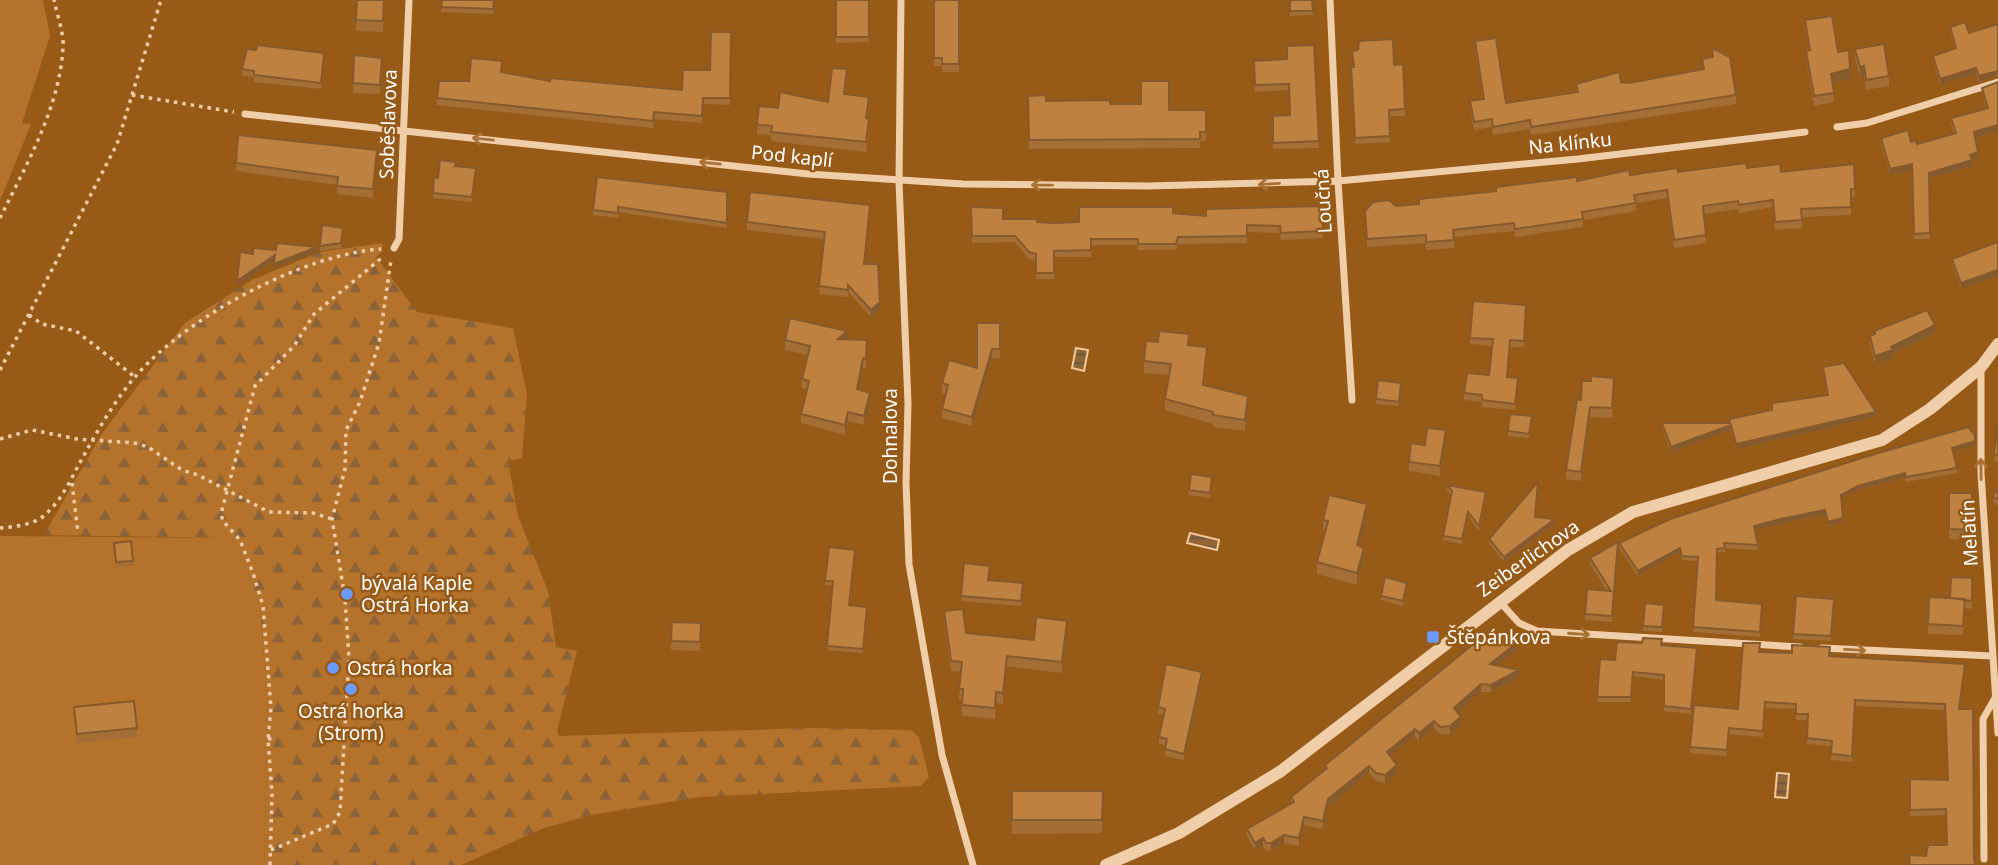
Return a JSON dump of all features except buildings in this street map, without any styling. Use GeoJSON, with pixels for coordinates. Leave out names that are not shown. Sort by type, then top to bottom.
{"type":"FeatureCollection","features":[{"type":"Feature","properties":{"kind":"street","name":"Soběslavova"},"geometry":{"type":"LineString","coordinates":[[394,248],[399,239],[409,0]]}},
{"type":"Feature","properties":{"kind":"street","name":"Dohnalova"},"geometry":{"type":"LineString","coordinates":[[901,0],[900,182],[908,402],[906,482],[909,564],[942,755],[973,865]]}},
{"type":"Feature","properties":{"kind":"street","name":"Loučná"},"geometry":{"type":"LineString","coordinates":[[1330,0],[1352,400]]}},
{"type":"Feature","properties":{"kind":"street"},"geometry":{"type":"LineString","coordinates":[[1837,127],[1867,123],[1998,82]]}},
{"type":"Feature","properties":{"kind":"street","name":"Pod kaplí"},"geometry":{"type":"LineString","coordinates":[[245,114],[900,182],[1148,186],[1338,181]]}},
{"type":"Feature","properties":{"kind":"street","name":"Na klínku"},"geometry":{"type":"LineString","coordinates":[[1338,181],[1578,159],[1805,132]]}},
{"type":"Feature","properties":{"kind":"street","name":"Zeiberlichova"},"geometry":{"type":"LineString","coordinates":[[1107,865],[1179,833],[1262,783],[1316,746],[1499,600],[1568,550],[1633,512],[1882,440],[1930,409],[1981,367],[1998,344]]}},
{"type":"Feature","properties":{"kind":"street","name":"Melatín"},"geometry":{"type":"LineString","coordinates":[[1981,367],[1981,473],[1998,733]]}},
{"type":"Feature","properties":{"kind":"street"},"geometry":{"type":"LineString","coordinates":[[1499,600],[1519,623],[1537,631],[1992,656]]}},
{"type":"Feature","properties":{"kind":"street","name":"Melatín"},"geometry":{"type":"LineString","coordinates":[[1984,859],[1983,719],[1996,697]]}},
{"type":"Feature","properties":{"kind":"path"},"geometry":{"type":"LineString","coordinates":[[0,218],[46,117],[58,76],[64,45],[54,0]]}},
{"type":"Feature","properties":{"kind":"path"},"geometry":{"type":"LineString","coordinates":[[0,370],[117,144],[161,0]]}},
{"type":"Feature","properties":{"kind":"path"},"geometry":{"type":"LineString","coordinates":[[132,95],[245,114]]}},
{"type":"Feature","properties":{"kind":"path"},"geometry":{"type":"LineString","coordinates":[[0,528],[40,518],[72,483],[92,440],[135,377],[194,325],[241,295],[358,250],[394,248]]}},
{"type":"Feature","properties":{"kind":"path"},"geometry":{"type":"LineString","coordinates":[[270,865],[268,739],[271,708],[263,606],[240,540],[222,520],[226,489],[255,386],[294,346],[314,313],[394,248]]}},
{"type":"Feature","properties":{"kind":"path"},"geometry":{"type":"LineString","coordinates":[[271,850],[333,824],[343,796],[349,659],[345,598],[332,519],[345,469],[346,430],[360,402],[379,342],[394,248]]}},
{"type":"Feature","properties":{"kind":"path"},"geometry":{"type":"LineString","coordinates":[[29,315],[42,324],[76,331],[135,377]]}},
{"type":"Feature","properties":{"kind":"path"},"geometry":{"type":"LineString","coordinates":[[0,439],[32,430],[148,447],[182,470],[226,489],[269,513],[313,513],[332,519]]}},
{"type":"Feature","properties":{"kind":"path"},"geometry":{"type":"LineString","coordinates":[[72,483],[78,533]]}},
{"type":"Feature","properties":{"kind":"path"},"geometry":{"type":"LineString","coordinates":[[268,739],[275,738]]}},
{"type":"Feature","properties":{"kind":"green space"},"geometry":{"type":"Polygon","coordinates":[[[0,0],[43,0],[50,36],[22,123],[31,124],[0,201],[0,0]]]}},
{"type":"Feature","properties":{"kind":"green space"},"geometry":{"type":"Polygon","coordinates":[[[382,243],[383,251],[376,257],[417,312],[513,328],[527,394],[522,458],[508,461],[518,516],[548,591],[556,647],[577,651],[557,731],[559,736],[808,728],[911,730],[919,737],[929,777],[921,786],[700,797],[592,815],[544,828],[461,865],[264,865],[268,714],[260,604],[234,538],[44,535],[101,435],[185,323],[252,280],[320,252],[382,243]]]}},
{"type":"Feature","properties":{"kind":"green space"},"geometry":{"type":"Polygon","coordinates":[[[0,536],[234,538],[260,604],[268,714],[264,865],[0,865],[0,536]]]}},
{"type":"Feature","properties":{"kind":"shaded area"},"geometry":{"type":"Polygon","coordinates":[[[1076,348],[1088,350],[1084,371],[1072,368],[1076,348]]]}},
{"type":"Feature","properties":{"kind":"shaded area"},"geometry":{"type":"Polygon","coordinates":[[[1190,533],[1219,540],[1217,550],[1187,543],[1190,533]]]}},
{"type":"Feature","properties":{"kind":"shaded area"},"geometry":{"type":"Polygon","coordinates":[[[1777,773],[1789,774],[1787,798],[1775,797],[1777,773]]]}},
{"type":"Feature","properties":{"kind":"place","name":"bývalá Kaple Ostrá Horka"},"geometry":{"type":"Point","coordinates":[347,594]}},
{"type":"Feature","properties":{"kind":"place","name":"Štěpánkova"},"geometry":{"type":"Point","coordinates":[1433,637]}},
{"type":"Feature","properties":{"kind":"place","name":"Ostrá horka"},"geometry":{"type":"Point","coordinates":[333,668]}},
{"type":"Feature","properties":{"kind":"place","name":"Ostrá horka (Strom)"},"geometry":{"type":"Point","coordinates":[351,689]}}]}
